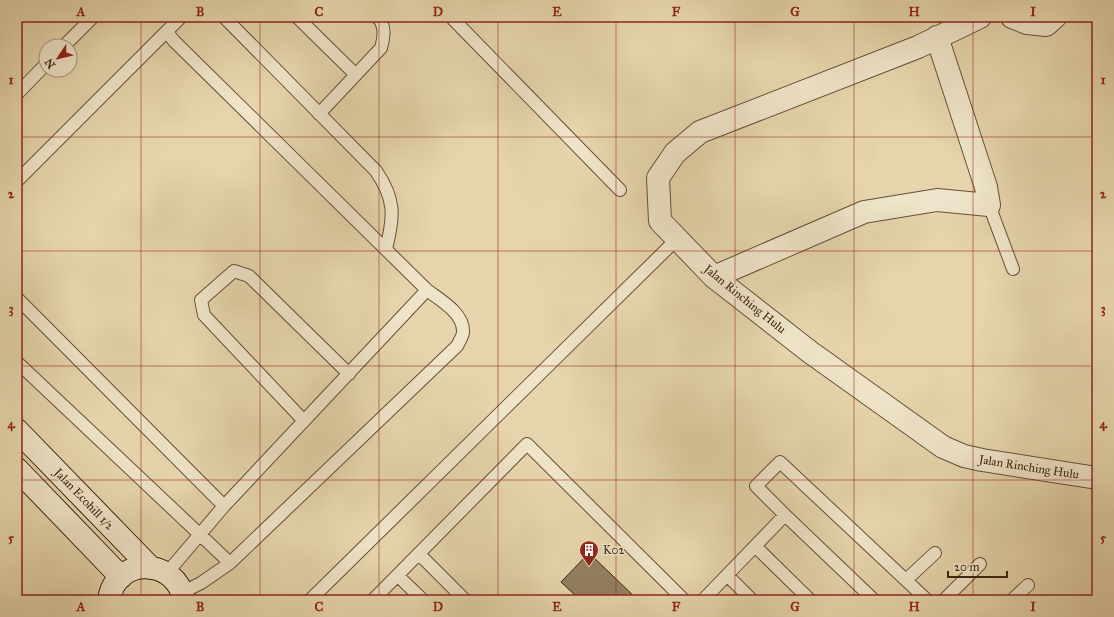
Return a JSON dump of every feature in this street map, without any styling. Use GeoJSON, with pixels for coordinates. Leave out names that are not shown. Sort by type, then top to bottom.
{"type":"FeatureCollection","features":[{"type":"Feature","properties":{"kind":"street","name":"Jalan Rinching Hulu"},"geometry":{"type":"LineString","coordinates":[[980,17],[918,47],[700,132],[675,153],[658,178],[660,221],[714,277],[810,352],[943,447],[964,456],[976,459],[1097,478]]}},
{"type":"Feature","properties":{"kind":"street"},"geometry":{"type":"LineString","coordinates":[[1012,17],[1027,23],[1046,25],[1055,17]]}},
{"type":"Feature","properties":{"kind":"street"},"geometry":{"type":"LineString","coordinates":[[714,277],[864,212],[937,200],[988,196],[937,37]]}},
{"type":"Feature","properties":{"kind":"street","name":"Jalan Ecohill 1/2"},"geometry":{"type":"LineString","coordinates":[[17,430],[159,570],[177,581],[184,596]]}},
{"type":"Feature","properties":{"kind":"street"},"geometry":{"type":"LineString","coordinates":[[17,469],[121,577]]}},
{"type":"Feature","properties":{"kind":"street"},"geometry":{"type":"LineString","coordinates":[[109,600],[113,586],[121,577],[131,570],[159,570]]}},
{"type":"Feature","properties":{"kind":"lane"},"geometry":{"type":"LineString","coordinates":[[72,38],[93,17]]}},
{"type":"Feature","properties":{"kind":"lane"},"geometry":{"type":"LineString","coordinates":[[17,180],[181,17]]}},
{"type":"Feature","properties":{"kind":"lane"},"geometry":{"type":"LineString","coordinates":[[224,17],[376,171],[386,185],[391,200],[393,222],[386,249]]}},
{"type":"Feature","properties":{"kind":"lane"},"geometry":{"type":"LineString","coordinates":[[297,17],[355,74]]}},
{"type":"Feature","properties":{"kind":"lane"},"geometry":{"type":"LineString","coordinates":[[319,114],[381,48],[384,36],[381,20],[377,17]]}},
{"type":"Feature","properties":{"kind":"lane"},"geometry":{"type":"LineString","coordinates":[[451,17],[620,190]]}},
{"type":"Feature","properties":{"kind":"lane"},"geometry":{"type":"LineString","coordinates":[[167,32],[174,41],[427,290],[456,313],[462,322],[464,333],[457,346],[230,563],[184,596]]}},
{"type":"Feature","properties":{"kind":"lane"},"geometry":{"type":"LineString","coordinates":[[17,94],[38,72]]}},
{"type":"Feature","properties":{"kind":"lane"},"geometry":{"type":"LineString","coordinates":[[988,196],[1013,269]]}},
{"type":"Feature","properties":{"kind":"lane"},"geometry":{"type":"LineString","coordinates":[[310,600],[678,239]]}},
{"type":"Feature","properties":{"kind":"lane"},"geometry":{"type":"LineString","coordinates":[[304,422],[204,315],[201,300],[234,271],[249,276],[349,374]]}},
{"type":"Feature","properties":{"kind":"lane"},"geometry":{"type":"LineString","coordinates":[[159,570],[200,533],[427,290]]}},
{"type":"Feature","properties":{"kind":"lane"},"geometry":{"type":"LineString","coordinates":[[17,298],[224,506]]}},
{"type":"Feature","properties":{"kind":"lane"},"geometry":{"type":"LineString","coordinates":[[17,362],[200,533],[230,563]]}},
{"type":"Feature","properties":{"kind":"lane"},"geometry":{"type":"LineString","coordinates":[[373,600],[527,444],[684,600]]}},
{"type":"Feature","properties":{"kind":"lane"},"geometry":{"type":"LineString","coordinates":[[874,600],[756,486],[780,462],[927,600]]}},
{"type":"Feature","properties":{"kind":"lane"},"geometry":{"type":"LineString","coordinates":[[703,600],[754,546],[786,515]]}},
{"type":"Feature","properties":{"kind":"lane"},"geometry":{"type":"LineString","coordinates":[[754,546],[810,600]]}},
{"type":"Feature","properties":{"kind":"lane"},"geometry":{"type":"LineString","coordinates":[[906,580],[935,553]]}},
{"type":"Feature","properties":{"kind":"lane"},"geometry":{"type":"LineString","coordinates":[[419,554],[465,600]]}},
{"type":"Feature","properties":{"kind":"lane"},"geometry":{"type":"LineString","coordinates":[[944,600],[980,564]]}},
{"type":"Feature","properties":{"kind":"lane"},"geometry":{"type":"LineString","coordinates":[[727,575],[752,600]]}},
{"type":"Feature","properties":{"kind":"lane"},"geometry":{"type":"LineString","coordinates":[[398,576],[423,600]]}},
{"type":"Feature","properties":{"kind":"lane"},"geometry":{"type":"LineString","coordinates":[[1012,600],[1028,585]]}},
{"type":"Feature","properties":{"kind":"building","name":"K02"},"geometry":{"type":"Polygon","coordinates":[[[589,553],[638,600],[577,600],[578,598],[561,582],[589,553]]]}},
{"type":"Feature","properties":{"kind":"place","name":"K02"},"geometry":{"type":"Point","coordinates":[589,567]}}]}
